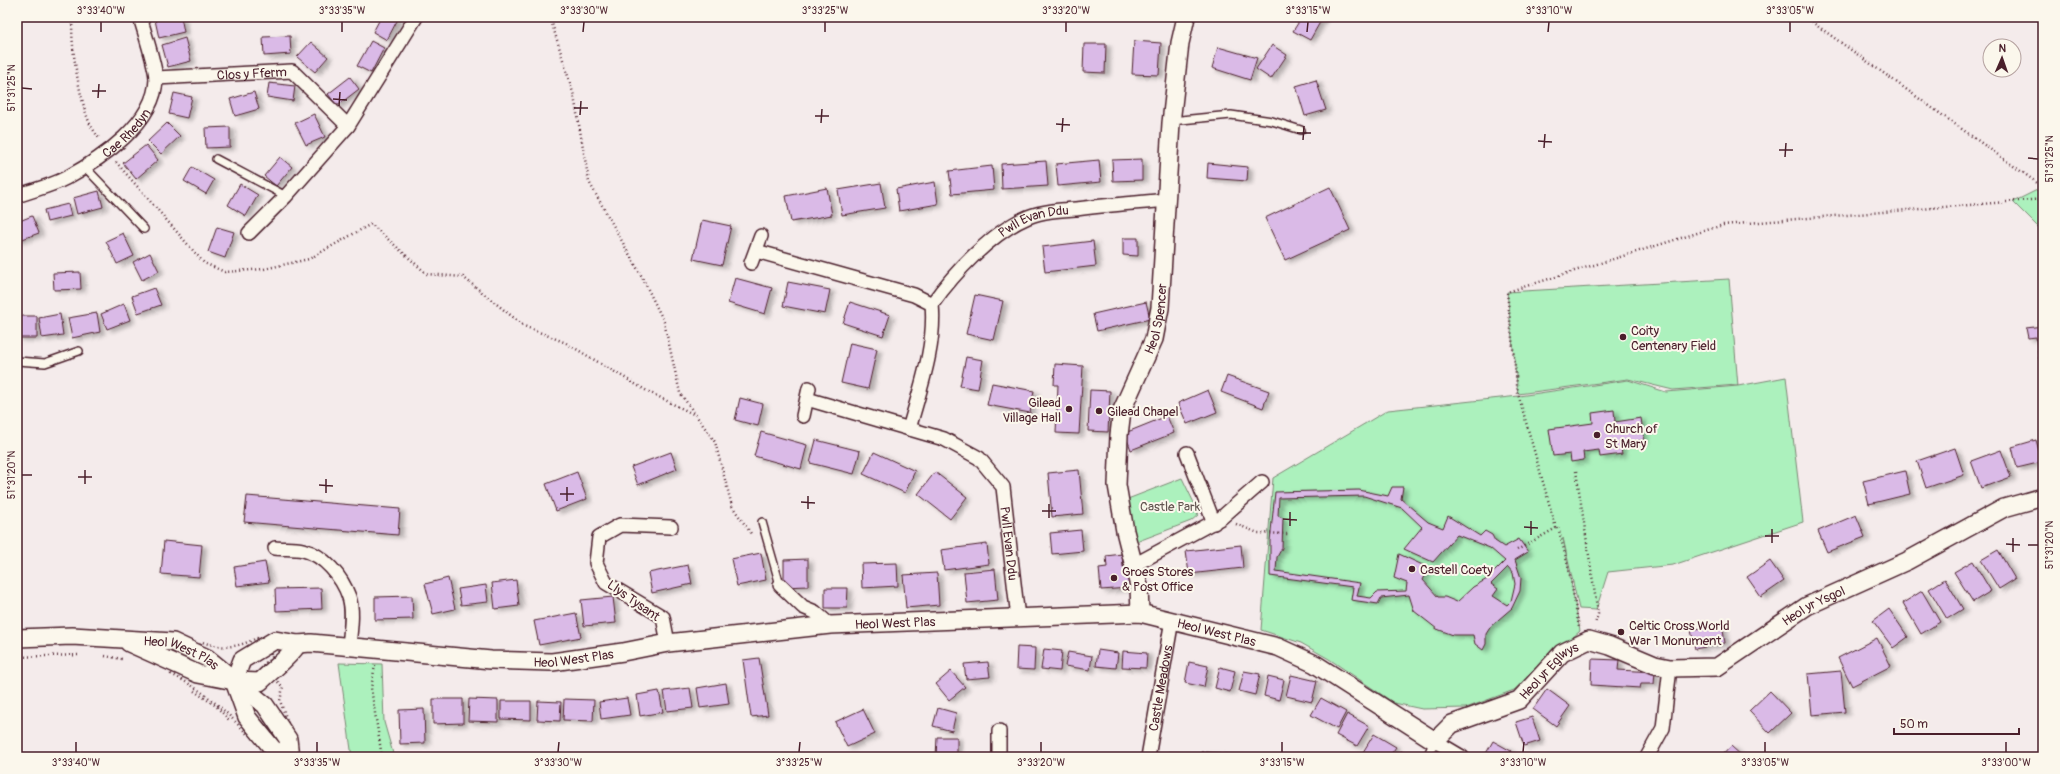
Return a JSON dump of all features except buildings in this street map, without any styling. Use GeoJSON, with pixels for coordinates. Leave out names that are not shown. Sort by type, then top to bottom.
{"type":"FeatureCollection","features":[{"type":"Feature","properties":{"kind":"street","name":"Cae Rhedyn"},"geometry":{"type":"LineString","coordinates":[[17,196],[65,179],[107,152],[134,129],[151,102],[156,78],[140,17]]}},
{"type":"Feature","properties":{"kind":"street"},"geometry":{"type":"LineString","coordinates":[[249,233],[286,196],[348,126],[416,17]]}},
{"type":"Feature","properties":{"kind":"street","name":"Heol Spencer"},"geometry":{"type":"LineString","coordinates":[[1140,613],[1139,586],[1125,531],[1117,486],[1119,435],[1122,410],[1154,339],[1160,308],[1171,121],[1180,43],[1186,17]]}},
{"type":"Feature","properties":{"kind":"street","name":"Clos y Fferm"},"geometry":{"type":"LineString","coordinates":[[156,78],[292,71],[348,126]]}},
{"type":"Feature","properties":{"kind":"street","name":"Pwll Evan Ddu"},"geometry":{"type":"LineString","coordinates":[[932,304],[960,271],[989,243],[1007,227],[1029,216],[1050,211],[1167,200]]}},
{"type":"Feature","properties":{"kind":"street"},"geometry":{"type":"LineString","coordinates":[[751,263],[761,236]]}},
{"type":"Feature","properties":{"kind":"street"},"geometry":{"type":"LineString","coordinates":[[756,251],[914,295],[932,304],[933,316],[925,376],[909,429]]}},
{"type":"Feature","properties":{"kind":"street","name":"Pwll Evan Ddu"},"geometry":{"type":"LineString","coordinates":[[803,416],[808,394],[909,429],[944,439],[979,458],[1003,487],[1018,618]]}},
{"type":"Feature","properties":{"kind":"street"},"geometry":{"type":"LineString","coordinates":[[1187,453],[1217,521]]}},
{"type":"Feature","properties":{"kind":"street"},"geometry":{"type":"LineString","coordinates":[[1134,565],[1217,521],[1262,482]]}},
{"type":"Feature","properties":{"kind":"street","name":"Heol yr Ysgol"},"geometry":{"type":"LineString","coordinates":[[1670,668],[1717,667],[1807,606],[1907,561],[2004,508],[2043,497]]}},
{"type":"Feature","properties":{"kind":"street","name":"Llys Tysant"},"geometry":{"type":"LineString","coordinates":[[668,643],[662,617],[606,583],[596,563],[599,537],[620,525],[670,527]]}},
{"type":"Feature","properties":{"kind":"street"},"geometry":{"type":"LineString","coordinates":[[275,548],[303,550],[321,558],[337,574],[350,598],[351,620],[349,647]]}},
{"type":"Feature","properties":{"kind":"street"},"geometry":{"type":"LineString","coordinates":[[780,585],[802,607],[815,612],[830,625]]}},
{"type":"Feature","properties":{"kind":"street","name":"Heol West Plas"},"geometry":{"type":"LineString","coordinates":[[17,638],[72,636],[173,642],[207,658],[234,681],[242,660],[275,640],[298,644],[311,643],[492,660],[552,662],[623,652],[668,643],[830,625],[1140,613],[1278,647],[1315,664],[1462,757]]}},
{"type":"Feature","properties":{"kind":"street","name":"Castle Meadows"},"geometry":{"type":"LineString","coordinates":[[1148,757],[1172,620]]}},
{"type":"Feature","properties":{"kind":"street","name":"Heol yr Eglwys"},"geometry":{"type":"LineString","coordinates":[[1435,740],[1452,724],[1519,700],[1562,653],[1585,642],[1610,646],[1655,665],[1670,668]]}},
{"type":"Feature","properties":{"kind":"street"},"geometry":{"type":"LineString","coordinates":[[234,681],[260,682],[275,666],[290,656],[298,644]]}},
{"type":"Feature","properties":{"kind":"street"},"geometry":{"type":"LineString","coordinates":[[1648,757],[1663,728],[1670,668]]}},
{"type":"Feature","properties":{"kind":"street"},"geometry":{"type":"LineString","coordinates":[[234,681],[248,717],[273,749],[286,757]]}},
{"type":"Feature","properties":{"kind":"street"},"geometry":{"type":"LineString","coordinates":[[234,681],[266,705],[288,739],[290,757]]}},
{"type":"Feature","properties":{"kind":"street"},"geometry":{"type":"LineString","coordinates":[[999,731],[999,757]]}},
{"type":"Feature","properties":{"kind":"lane"},"geometry":{"type":"LineString","coordinates":[[1171,121],[1218,116],[1248,116],[1301,130]]}},
{"type":"Feature","properties":{"kind":"lane"},"geometry":{"type":"LineString","coordinates":[[216,159],[286,196]]}},
{"type":"Feature","properties":{"kind":"lane"},"geometry":{"type":"LineString","coordinates":[[84,166],[144,229]]}},
{"type":"Feature","properties":{"kind":"lane"},"geometry":{"type":"LineString","coordinates":[[17,361],[45,363],[79,351]]}},
{"type":"Feature","properties":{"kind":"lane"},"geometry":{"type":"LineString","coordinates":[[762,522],[780,585]]}},
{"type":"Feature","properties":{"kind":"lane"},"geometry":{"type":"LineString","coordinates":[[1427,757],[1435,740]]}},
{"type":"Feature","properties":{"kind":"path"},"geometry":{"type":"LineString","coordinates":[[73,17],[71,29],[82,97],[90,124],[107,152],[204,263],[225,272],[264,269],[309,259],[371,224],[427,274],[463,277],[524,326],[566,343],[647,391],[693,414]]}},
{"type":"Feature","properties":{"kind":"path"},"geometry":{"type":"LineString","coordinates":[[550,17],[574,96],[589,182],[642,277],[664,322],[680,393],[693,414],[715,442],[732,506],[754,537]]}},
{"type":"Feature","properties":{"kind":"path"},"geometry":{"type":"LineString","coordinates":[[1804,17],[2043,187]]}},
{"type":"Feature","properties":{"kind":"path"},"geometry":{"type":"LineString","coordinates":[[1556,528],[1518,394],[1507,292],[1723,225],[2043,199]]}},
{"type":"Feature","properties":{"kind":"path"},"geometry":{"type":"LineString","coordinates":[[1576,471],[1598,614],[1585,642]]}},
{"type":"Feature","properties":{"kind":"path"},"geometry":{"type":"LineString","coordinates":[[1217,521],[1258,533],[1288,534]]}},
{"type":"Feature","properties":{"kind":"path"},"geometry":{"type":"LineString","coordinates":[[1517,550],[1558,526],[1585,642]]}},
{"type":"Feature","properties":{"kind":"path"},"geometry":{"type":"LineString","coordinates":[[377,650],[371,688],[382,757]]}},
{"type":"Feature","properties":{"kind":"path"},"geometry":{"type":"LineString","coordinates":[[17,657],[84,654]]}},
{"type":"Feature","properties":{"kind":"path"},"geometry":{"type":"LineString","coordinates":[[100,655],[123,659]]}},
{"type":"Feature","properties":{"kind":"path"},"geometry":{"type":"LineString","coordinates":[[168,675],[175,678],[216,706],[249,741]]}},
{"type":"Feature","properties":{"kind":"green space"},"geometry":{"type":"Polygon","coordinates":[[[2043,187],[2043,232],[2013,202],[2043,187]]]}},
{"type":"Feature","properties":{"kind":"green space","name":"Coity Centenary Field"},"geometry":{"type":"Polygon","coordinates":[[[1729,279],[1738,386],[1673,390],[1628,379],[1518,394],[1507,292],[1729,279]]]}},
{"type":"Feature","properties":{"kind":"green space"},"geometry":{"type":"Polygon","coordinates":[[[1786,377],[1803,522],[1673,565],[1608,572],[1596,610],[1579,609],[1563,538],[1580,631],[1514,690],[1466,708],[1422,709],[1394,703],[1329,659],[1301,643],[1261,630],[1273,478],[1388,410],[1519,396],[1628,380],[1666,392],[1738,386],[1786,377]]]}},
{"type":"Feature","properties":{"kind":"green space","name":"Castle Park"},"geometry":{"type":"Polygon","coordinates":[[[1182,478],[1196,507],[1198,515],[1191,521],[1136,542],[1120,502],[1182,478]]]}},
{"type":"Feature","properties":{"kind":"green space"},"geometry":{"type":"Polygon","coordinates":[[[339,663],[382,664],[384,722],[394,757],[352,757],[339,663]]]}},
{"type":"Feature","properties":{"kind":"place","name":"Coity Centenary Field"},"geometry":{"type":"Point","coordinates":[1623,337]}},
{"type":"Feature","properties":{"kind":"place","name":"Gilead Village Hall"},"geometry":{"type":"Point","coordinates":[1069,409]}},
{"type":"Feature","properties":{"kind":"place","name":"Gilead Chapel"},"geometry":{"type":"Point","coordinates":[1099,411]}},
{"type":"Feature","properties":{"kind":"place","name":"Church of St Mary"},"geometry":{"type":"Point","coordinates":[1597,435]}},
{"type":"Feature","properties":{"kind":"place","name":"Castell Coety"},"geometry":{"type":"Point","coordinates":[1412,569]}},
{"type":"Feature","properties":{"kind":"place","name":"Groes Stores & Post Office"},"geometry":{"type":"Point","coordinates":[1114,578]}},
{"type":"Feature","properties":{"kind":"place","name":"Celtic Cross World War 1 Monument"},"geometry":{"type":"Point","coordinates":[1621,632]}}]}
